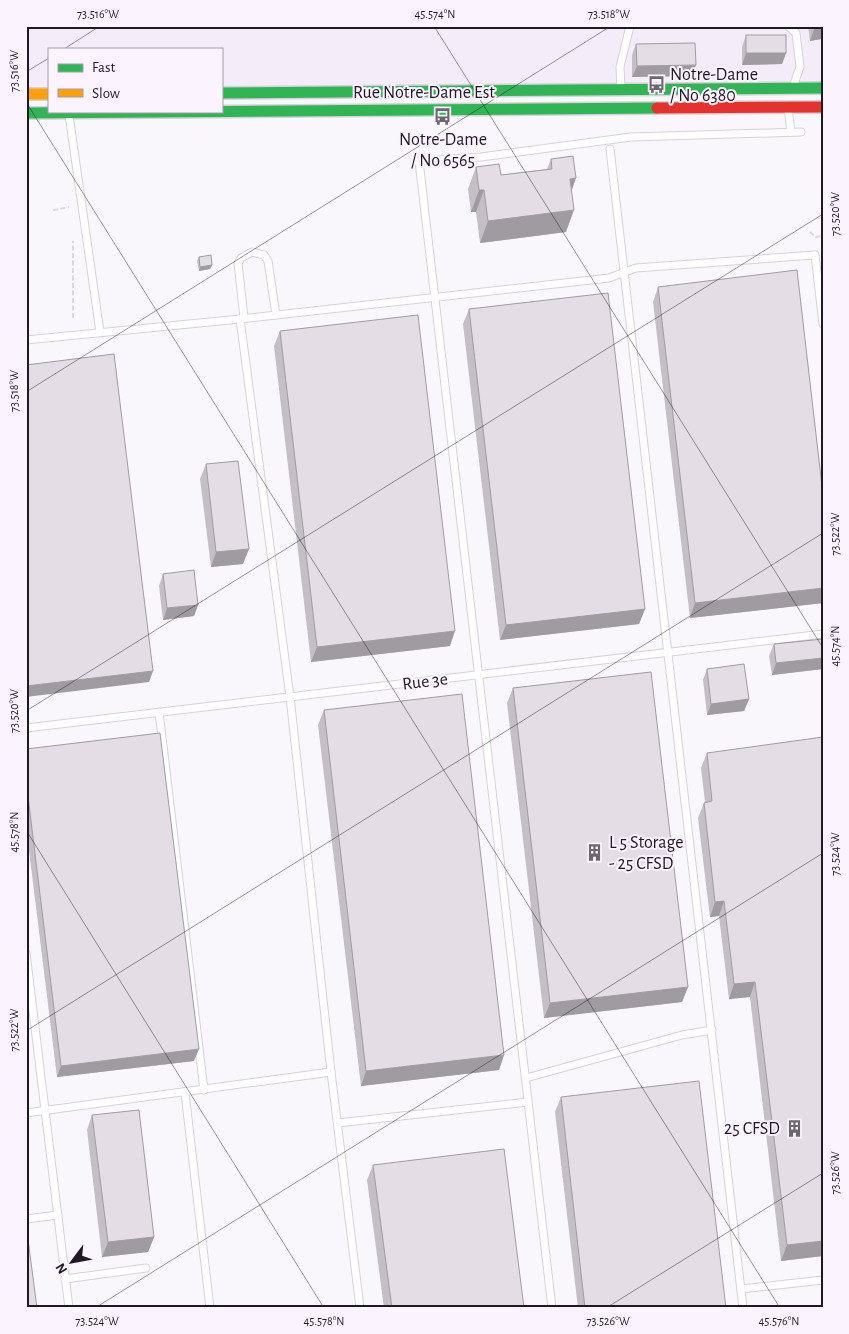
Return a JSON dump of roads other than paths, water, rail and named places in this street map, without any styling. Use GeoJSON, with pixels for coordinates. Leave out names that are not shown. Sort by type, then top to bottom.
{"type":"FeatureCollection","features":[{"type":"Feature","properties":{"kind":"main road"},"geometry":{"type":"LineString","coordinates":[[793,107],[795,88]]}},
{"type":"Feature","properties":{"kind":"main road","name":"Rue Notre-Dame Est"},"geometry":{"type":"LineString","coordinates":[[222,93],[823,88]]}},
{"type":"Feature","properties":{"kind":"main road"},"geometry":{"type":"LineString","coordinates":[[26,94],[48,94]]}},
{"type":"Feature","properties":{"kind":"main road","name":"Rue Notre-Dame Est"},"geometry":{"type":"LineString","coordinates":[[222,111],[823,107]]}},
{"type":"Feature","properties":{"kind":"main road","name":"Rue Notre-Dame Est"},"geometry":{"type":"LineString","coordinates":[[26,113],[69,112]]}},
{"type":"Feature","properties":{"kind":"lane"},"geometry":{"type":"LineString","coordinates":[[622,108],[620,67],[630,26]]}},
{"type":"Feature","properties":{"kind":"lane"},"geometry":{"type":"LineString","coordinates":[[788,26],[796,33],[800,67],[795,81],[795,88]]}},
{"type":"Feature","properties":{"kind":"lane"},"geometry":{"type":"LineString","coordinates":[[791,132],[793,107]]}},
{"type":"Feature","properties":{"kind":"lane"},"geometry":{"type":"LineString","coordinates":[[69,112],[100,332]]}},
{"type":"Feature","properties":{"kind":"lane"},"geometry":{"type":"LineString","coordinates":[[552,1308],[419,161],[481,157],[631,137],[801,132]]}},
{"type":"Feature","properties":{"kind":"lane"},"geometry":{"type":"LineString","coordinates":[[610,149],[743,1308]]}},
{"type":"Feature","properties":{"kind":"lane"},"geometry":{"type":"LineString","coordinates":[[276,315],[268,261],[264,254],[252,252],[241,258],[238,263],[242,318],[290,697],[331,1072],[360,1308]]}},
{"type":"Feature","properties":{"kind":"lane"},"geometry":{"type":"LineString","coordinates":[[26,340],[276,315],[609,278],[636,268],[815,255],[823,324]]}},
{"type":"Feature","properties":{"kind":"lane","name":"Rue 3e"},"geometry":{"type":"LineString","coordinates":[[26,728],[823,634]]}},
{"type":"Feature","properties":{"kind":"lane"},"geometry":{"type":"LineString","coordinates":[[159,712],[204,1090]]}},
{"type":"Feature","properties":{"kind":"lane"},"geometry":{"type":"LineString","coordinates":[[26,953],[69,1308]]}},
{"type":"Feature","properties":{"kind":"lane"},"geometry":{"type":"LineString","coordinates":[[526,1078],[682,1035],[712,1030]]}},
{"type":"Feature","properties":{"kind":"lane"},"geometry":{"type":"LineString","coordinates":[[26,1113],[331,1072]]}},
{"type":"Feature","properties":{"kind":"lane"},"geometry":{"type":"LineString","coordinates":[[185,1093],[210,1308]]}},
{"type":"Feature","properties":{"kind":"lane"},"geometry":{"type":"LineString","coordinates":[[338,1123],[528,1102]]}},
{"type":"Feature","properties":{"kind":"lane"},"geometry":{"type":"LineString","coordinates":[[26,1219],[58,1215]]}},
{"type":"Feature","properties":{"kind":"lane"},"geometry":{"type":"LineString","coordinates":[[65,1279],[146,1268]]}},
{"type":"Feature","properties":{"kind":"lane"},"geometry":{"type":"LineString","coordinates":[[741,1289],[823,1280]]}},
{"type":"Feature","properties":{"kind":"place","name":"Notre-Dame / No 6380"},"geometry":{"type":"Point","coordinates":[656,84]}},
{"type":"Feature","properties":{"kind":"place","name":"Notre-Dame / No 6565"},"geometry":{"type":"Point","coordinates":[443,116]}},
{"type":"Feature","properties":{"kind":"place","name":"L 5 Storage - 25 CFSD"},"geometry":{"type":"Point","coordinates":[595,852]}},
{"type":"Feature","properties":{"kind":"place","name":"25 CFSD"},"geometry":{"type":"Point","coordinates":[794,1128]}}]}
